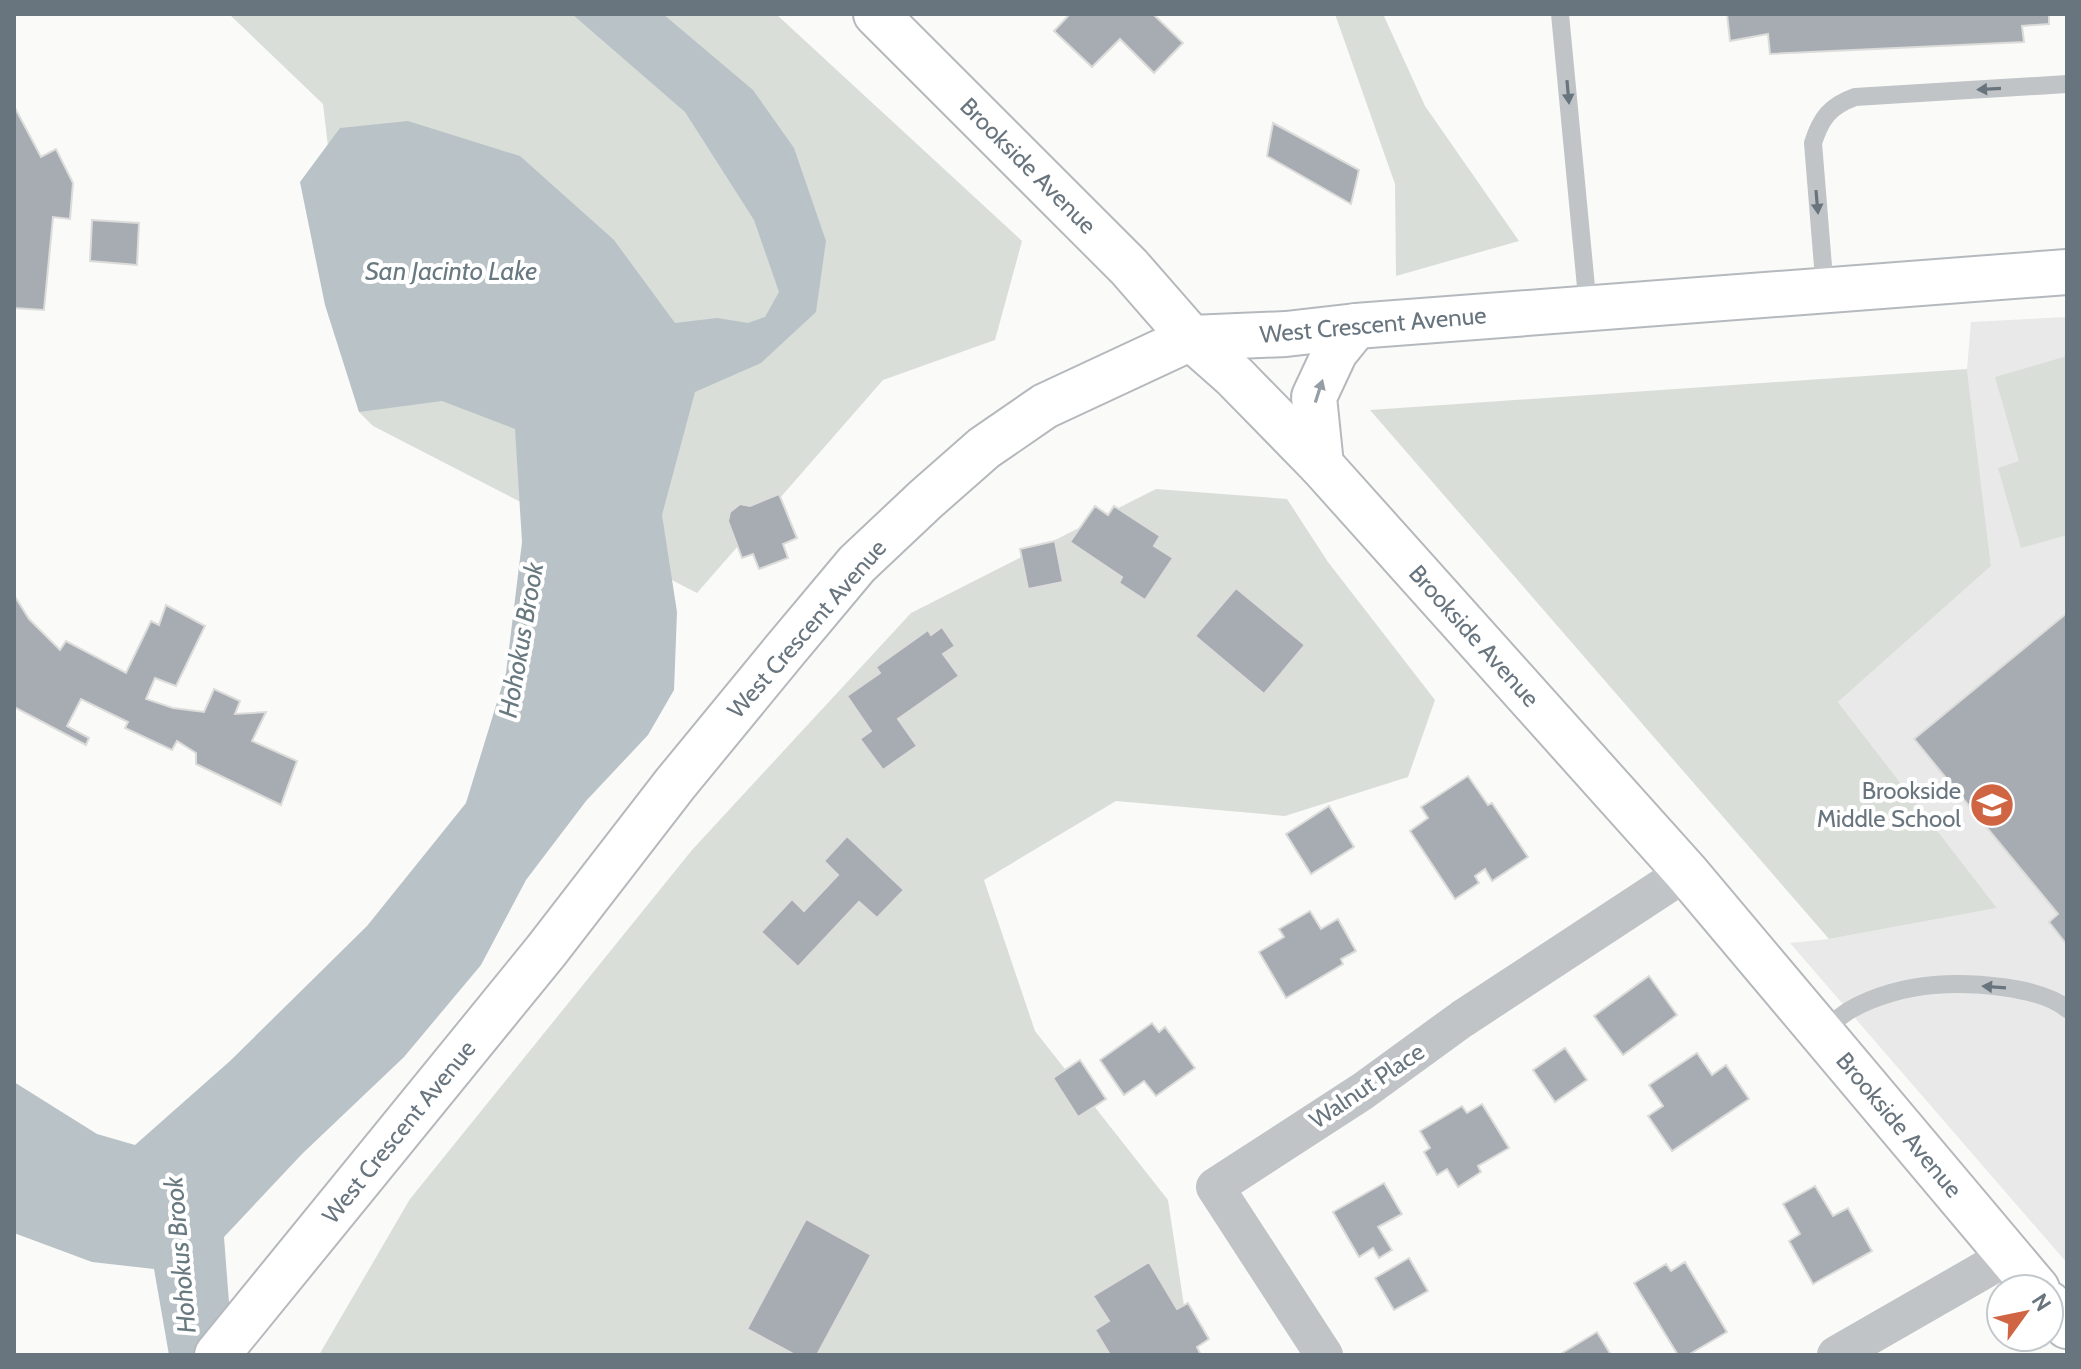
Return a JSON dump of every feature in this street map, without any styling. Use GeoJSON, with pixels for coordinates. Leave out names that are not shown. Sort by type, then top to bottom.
{"type":"FeatureCollection","features":[{"type":"Feature","properties":{"kind":"main road","name":"Brookside Avenue"},"geometry":{"type":"LineString","coordinates":[[876,14],[1129,267],[1191,338],[1234,376],[1321,465],[1686,872],[2026,1273]]}},
{"type":"Feature","properties":{"kind":"main road","name":"West Crescent Avenue"},"geometry":{"type":"LineString","coordinates":[[228,1342],[546,951],[675,784],[857,564],[984,448],[1045,406],[1191,338],[1286,334],[1356,326],[2067,272]]}},
{"type":"Feature","properties":{"kind":"main road"},"geometry":{"type":"LineString","coordinates":[[1321,465],[1314,397],[1335,352],[1356,326]]}},
{"type":"Feature","properties":{"kind":"street","name":"Walnut Place"},"geometry":{"type":"LineString","coordinates":[[1324,1355],[1215,1187],[1363,1091],[1462,1019],[1686,872]]}},
{"type":"Feature","properties":{"kind":"street"},"geometry":{"type":"LineString","coordinates":[[1836,1355],[2010,1255]]}},
{"type":"Feature","properties":{"kind":"lane"},"geometry":{"type":"LineString","coordinates":[[1560,14],[1588,308]]}},
{"type":"Feature","properties":{"kind":"lane"},"geometry":{"type":"LineString","coordinates":[[1825,291],[1813,143],[1828,111],[1855,97],[2067,84]]}},
{"type":"Feature","properties":{"kind":"lane"},"geometry":{"type":"LineString","coordinates":[[1821,1033],[1850,1010],[1894,993],[1934,985],[2013,989],[2058,1001],[2067,1009]]}},
{"type":"Feature","properties":{"kind":"shaded area"},"geometry":{"type":"Polygon","coordinates":[[[229,14],[776,14],[1022,241],[995,340],[883,380],[697,593],[373,426],[359,412],[323,104],[229,14]]]}},
{"type":"Feature","properties":{"kind":"shaded area"},"geometry":{"type":"Polygon","coordinates":[[[1335,14],[1383,14],[1425,106],[1519,241],[1396,276],[1395,184],[1335,14]]]}},
{"type":"Feature","properties":{"kind":"shaded area","name":"Brookside Middle School"},"geometry":{"type":"Polygon","coordinates":[[[2067,317],[2067,1263],[1790,943],[1829,939],[1997,908],[1838,702],[1991,566],[1967,369],[1971,322],[2067,317]]]}},
{"type":"Feature","properties":{"kind":"shaded area"},"geometry":{"type":"Polygon","coordinates":[[[2067,356],[2067,535],[2021,548],[1998,468],[2019,461],[1995,377],[2067,356]]]}},
{"type":"Feature","properties":{"kind":"shaded area"},"geometry":{"type":"Polygon","coordinates":[[[1967,369],[1991,566],[1838,702],[1997,908],[1829,939],[1370,410],[1967,369]]]}},
{"type":"Feature","properties":{"kind":"shaded area"},"geometry":{"type":"Polygon","coordinates":[[[1156,489],[1287,499],[1328,562],[1435,700],[1408,777],[1285,816],[1116,801],[984,880],[1035,1031],[1168,1200],[1186,1319],[1165,1355],[319,1355],[410,1199],[692,850],[911,613],[1156,489]]]}},
{"type":"Feature","properties":{"kind":"water","name":"San Jacinto Lake"},"geometry":{"type":"Polygon","coordinates":[[[572,14],[663,14],[753,90],[794,148],[826,241],[816,312],[761,363],[695,392],[662,515],[677,612],[674,690],[648,735],[586,801],[526,880],[481,965],[404,1057],[302,1154],[224,1237],[233,1355],[169,1355],[154,1269],[92,1262],[14,1233],[14,1082],[97,1134],[135,1145],[230,1061],[367,926],[466,803],[506,673],[522,542],[515,429],[442,401],[359,412],[325,305],[300,182],[340,128],[408,121],[520,156],[614,240],[675,323],[717,318],[748,323],[765,317],[779,292],[754,220],[685,112],[572,14]]]}},
{"type":"Feature","properties":{"kind":"building"},"geometry":{"type":"Polygon","coordinates":[[[1070,14],[1153,14],[1183,43],[1154,73],[1120,39],[1092,67],[1054,31],[1070,14]]]}},
{"type":"Feature","properties":{"kind":"building"},"geometry":{"type":"Polygon","coordinates":[[[1727,14],[2049,14],[2049,24],[2022,26],[2024,42],[1770,54],[1768,34],[1730,41],[1727,14]]]}},
{"type":"Feature","properties":{"kind":"building"},"geometry":{"type":"Polygon","coordinates":[[[14,106],[41,157],[56,149],[73,183],[70,219],[53,217],[44,310],[14,308],[14,106]]]}},
{"type":"Feature","properties":{"kind":"building"},"geometry":{"type":"Polygon","coordinates":[[[1273,123],[1359,170],[1351,204],[1267,156],[1273,123]]]}},
{"type":"Feature","properties":{"kind":"building"},"geometry":{"type":"Polygon","coordinates":[[[92,220],[139,223],[137,265],[90,261],[92,220]]]}},
{"type":"Feature","properties":{"kind":"building"},"geometry":{"type":"Polygon","coordinates":[[[779,494],[797,538],[783,544],[788,558],[759,569],[753,554],[742,558],[728,521],[730,512],[740,504],[750,506],[779,494]]]}},
{"type":"Feature","properties":{"kind":"building"},"geometry":{"type":"Polygon","coordinates":[[[1095,506],[1108,515],[1114,506],[1160,536],[1154,546],[1173,558],[1145,600],[1119,583],[1122,577],[1070,542],[1095,506]]]}},
{"type":"Feature","properties":{"kind":"building"},"geometry":{"type":"Polygon","coordinates":[[[1055,541],[1063,582],[1028,589],[1020,549],[1055,541]]]}},
{"type":"Feature","properties":{"kind":"building"},"geometry":{"type":"Polygon","coordinates":[[[1236,588],[1305,645],[1264,694],[1195,636],[1236,588]]]}},
{"type":"Feature","properties":{"kind":"building"},"geometry":{"type":"Polygon","coordinates":[[[14,595],[29,619],[60,650],[66,641],[126,673],[151,621],[159,625],[166,605],[205,626],[176,686],[155,678],[146,699],[173,708],[204,712],[214,689],[240,701],[235,714],[266,712],[252,741],[297,761],[281,805],[196,764],[196,753],[177,741],[172,750],[125,728],[128,722],[81,699],[67,726],[89,738],[86,745],[14,707],[14,595]]]}},
{"type":"Feature","properties":{"kind":"building"},"geometry":{"type":"Polygon","coordinates":[[[2067,613],[2067,945],[2049,922],[2058,914],[1914,739],[2067,613]]]}},
{"type":"Feature","properties":{"kind":"building"},"geometry":{"type":"Polygon","coordinates":[[[942,627],[955,646],[943,654],[959,676],[898,719],[917,746],[883,770],[860,739],[871,731],[847,696],[880,673],[876,667],[928,630],[931,635],[942,627]]]}},
{"type":"Feature","properties":{"kind":"building"},"geometry":{"type":"Polygon","coordinates":[[[1468,776],[1488,805],[1492,803],[1528,857],[1492,881],[1485,869],[1475,876],[1479,883],[1455,899],[1410,831],[1428,818],[1421,807],[1468,776]]]}},
{"type":"Feature","properties":{"kind":"building"},"geometry":{"type":"Polygon","coordinates":[[[1329,806],[1354,847],[1311,874],[1286,834],[1329,806]]]}},
{"type":"Feature","properties":{"kind":"building"},"geometry":{"type":"Polygon","coordinates":[[[847,836],[904,890],[877,918],[859,902],[798,967],[761,932],[792,899],[804,911],[838,875],[824,861],[847,836]]]}},
{"type":"Feature","properties":{"kind":"building"},"geometry":{"type":"Polygon","coordinates":[[[1310,911],[1321,929],[1338,919],[1356,951],[1341,959],[1343,964],[1286,998],[1259,952],[1284,937],[1279,929],[1310,911]]]}},
{"type":"Feature","properties":{"kind":"building"},"geometry":{"type":"Polygon","coordinates":[[[1649,976],[1677,1015],[1623,1055],[1594,1016],[1649,976]]]}},
{"type":"Feature","properties":{"kind":"building"},"geometry":{"type":"Polygon","coordinates":[[[1152,1023],[1159,1032],[1165,1027],[1195,1068],[1156,1096],[1144,1081],[1124,1095],[1100,1060],[1152,1023]]]}},
{"type":"Feature","properties":{"kind":"building"},"geometry":{"type":"Polygon","coordinates":[[[1565,1048],[1587,1080],[1555,1102],[1533,1070],[1565,1048]]]}},
{"type":"Feature","properties":{"kind":"building"},"geometry":{"type":"Polygon","coordinates":[[[1697,1053],[1712,1075],[1726,1065],[1749,1099],[1672,1151],[1648,1116],[1663,1106],[1649,1085],[1697,1053]]]}},
{"type":"Feature","properties":{"kind":"building"},"geometry":{"type":"Polygon","coordinates":[[[1080,1060],[1106,1099],[1078,1117],[1053,1078],[1080,1060]]]}},
{"type":"Feature","properties":{"kind":"building"},"geometry":{"type":"Polygon","coordinates":[[[1482,1104],[1509,1148],[1478,1166],[1481,1172],[1458,1187],[1447,1169],[1437,1175],[1424,1152],[1430,1148],[1420,1131],[1462,1106],[1467,1113],[1482,1104]]]}},
{"type":"Feature","properties":{"kind":"building"},"geometry":{"type":"Polygon","coordinates":[[[1384,1183],[1402,1214],[1378,1227],[1392,1250],[1379,1258],[1373,1248],[1359,1257],[1333,1212],[1384,1183]]]}},
{"type":"Feature","properties":{"kind":"building"},"geometry":{"type":"Polygon","coordinates":[[[1815,1186],[1833,1216],[1848,1208],[1872,1251],[1813,1284],[1789,1241],[1800,1234],[1783,1204],[1815,1186]]]}},
{"type":"Feature","properties":{"kind":"building"},"geometry":{"type":"Polygon","coordinates":[[[806,1219],[871,1255],[817,1355],[795,1355],[747,1329],[806,1219]]]}},
{"type":"Feature","properties":{"kind":"building"},"geometry":{"type":"Polygon","coordinates":[[[1409,1258],[1428,1291],[1394,1310],[1375,1278],[1409,1258]]]}},
{"type":"Feature","properties":{"kind":"building"},"geometry":{"type":"Polygon","coordinates":[[[1149,1262],[1177,1309],[1188,1303],[1209,1339],[1197,1347],[1201,1355],[1110,1355],[1095,1330],[1109,1321],[1093,1296],[1149,1262]]]}},
{"type":"Feature","properties":{"kind":"building"},"geometry":{"type":"Polygon","coordinates":[[[1685,1262],[1727,1332],[1688,1355],[1678,1355],[1634,1283],[1666,1264],[1671,1271],[1685,1262]]]}},
{"type":"Feature","properties":{"kind":"building"},"geometry":{"type":"Polygon","coordinates":[[[1597,1332],[1611,1355],[1559,1355],[1597,1332]]]}},
{"type":"Feature","properties":{"kind":"place","name":"Brookside Middle School"},"geometry":{"type":"Point","coordinates":[1992,805]}},
{"type":"Feature","properties":{"kind":"water label","name":"Hohokus Brook"},"geometry":{"type":"Point","coordinates":[521,640]}},
{"type":"Feature","properties":{"kind":"water label","name":"Hohokus Brook"},"geometry":{"type":"Point","coordinates":[180,1255]}}]}
